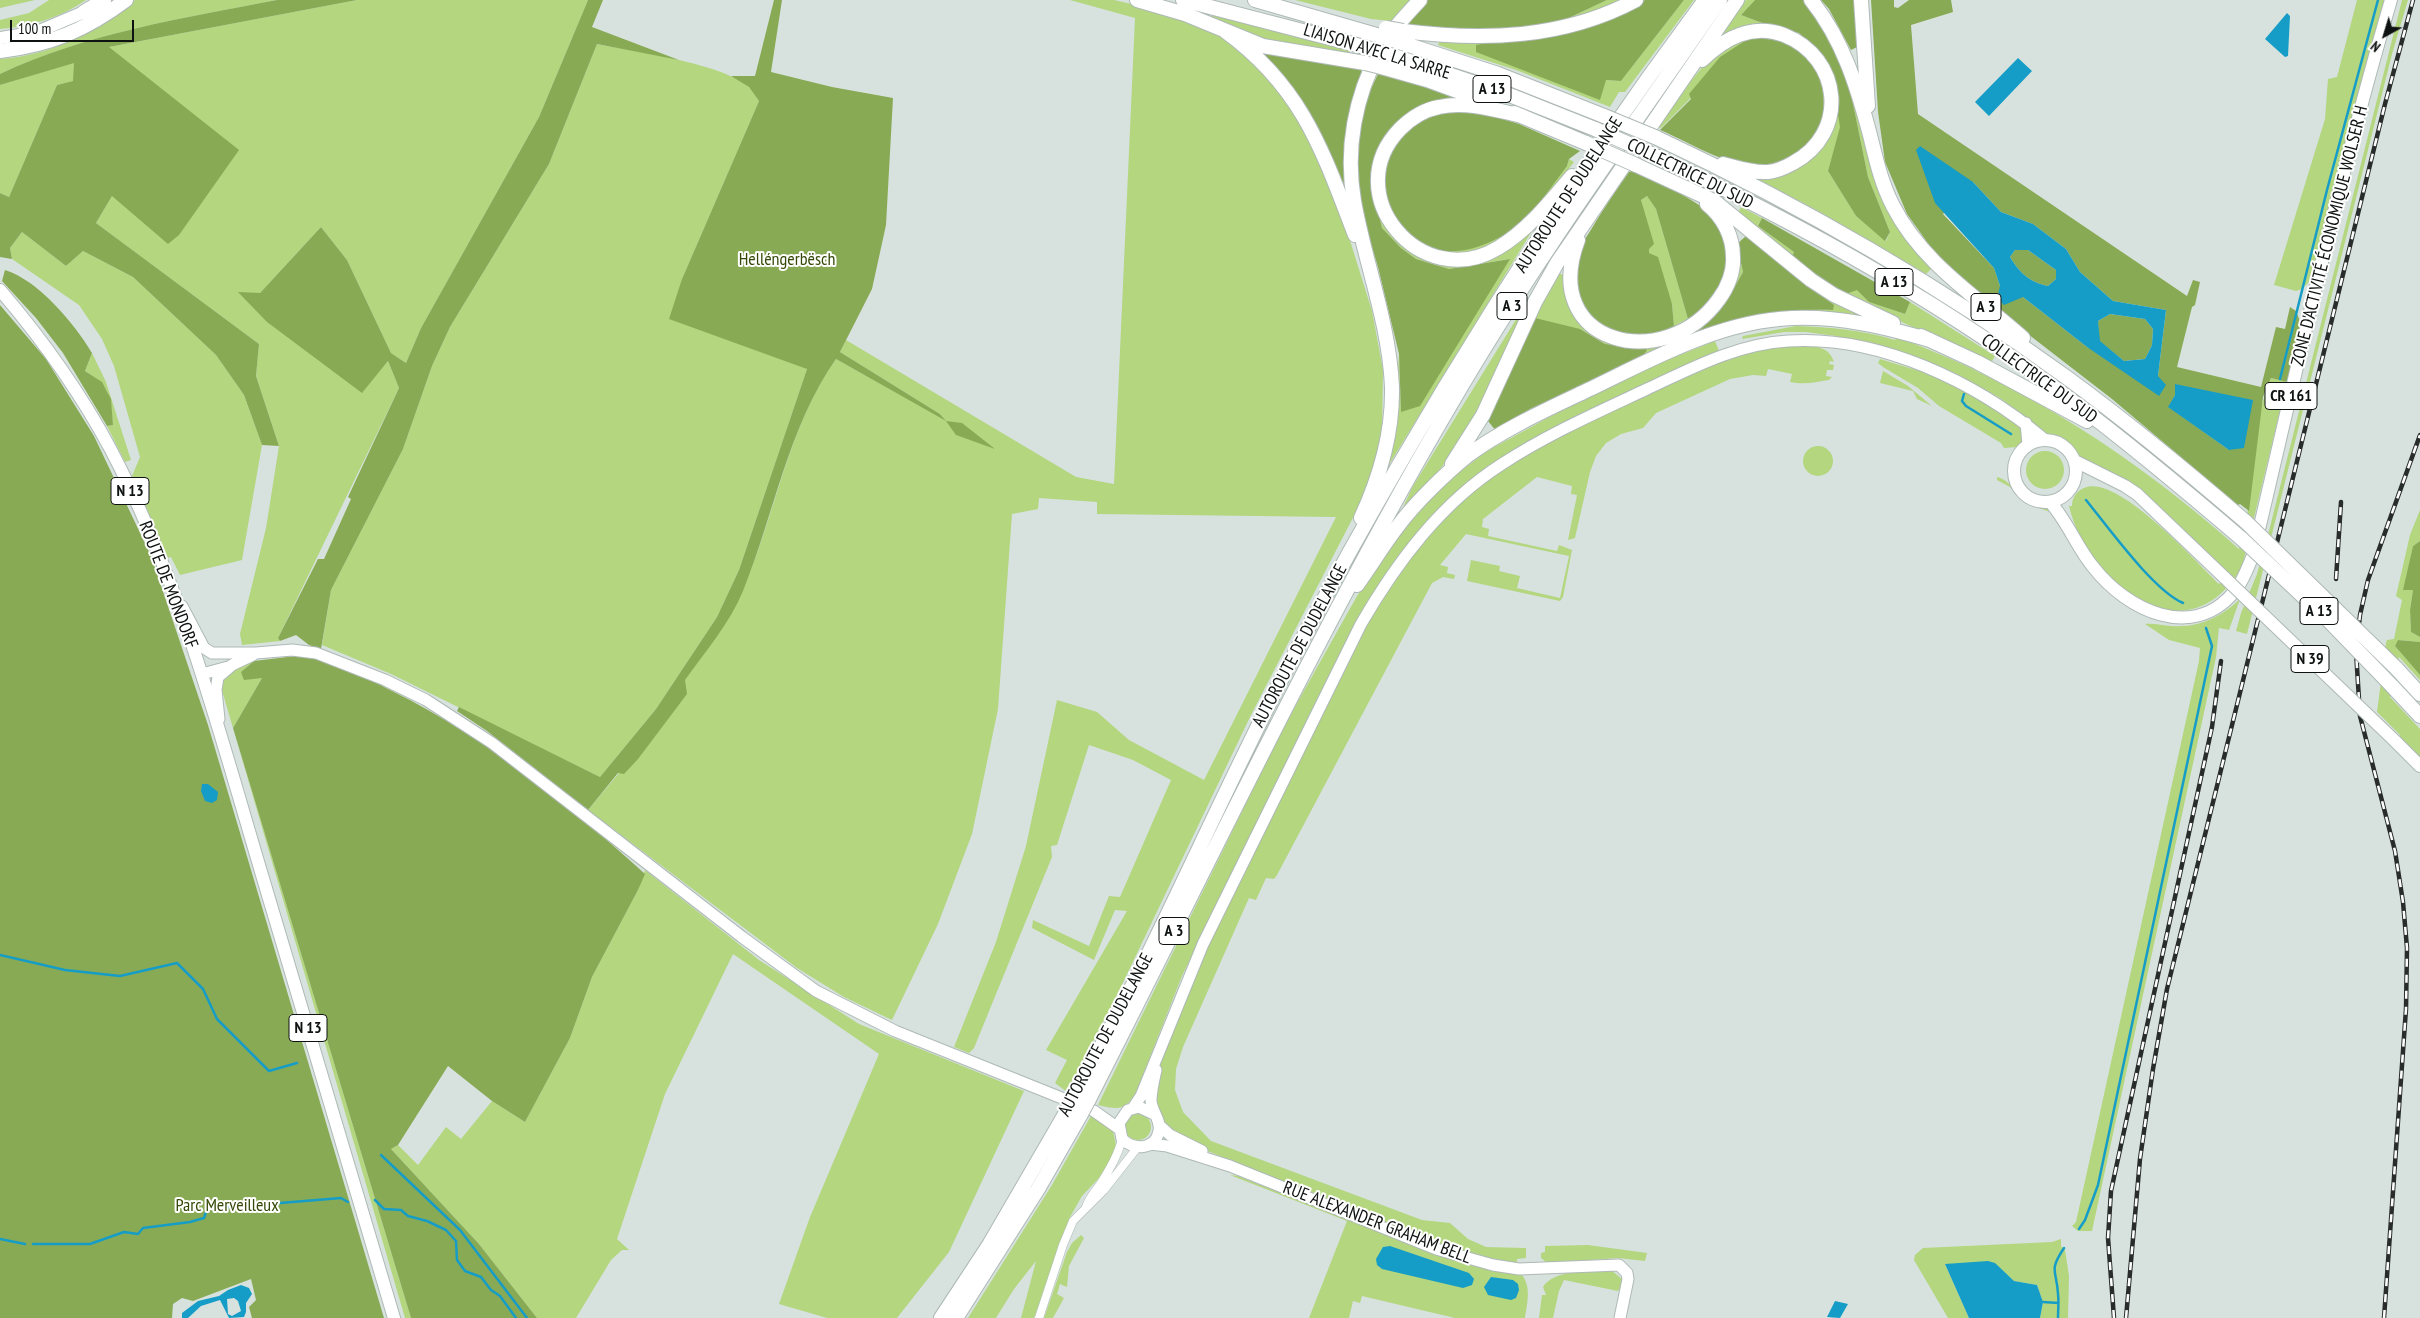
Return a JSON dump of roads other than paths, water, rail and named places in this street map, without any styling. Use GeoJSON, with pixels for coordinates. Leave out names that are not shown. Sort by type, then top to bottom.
{"type":"FeatureCollection","features":[{"type":"Feature","properties":{"kind":"highway"},"geometry":{"type":"LineString","coordinates":[[84,12],[96,0]]}},
{"type":"Feature","properties":{"kind":"highway"},"geometry":{"type":"LineString","coordinates":[[84,12],[104,0]]}},
{"type":"Feature","properties":{"kind":"highway"},"geometry":{"type":"LineString","coordinates":[[84,27],[117,0]]}},
{"type":"Feature","properties":{"kind":"highway"},"geometry":{"type":"LineString","coordinates":[[0,51],[39,45],[84,27],[105,16],[126,0]]}},
{"type":"Feature","properties":{"kind":"highway","name":"A 13"},"geometry":{"type":"LineString","coordinates":[[1137,0],[1185,14],[1247,40],[1281,50],[1365,63],[1436,84],[1522,116],[1586,143],[1714,201],[1811,280],[1834,295],[1930,340]]}},
{"type":"Feature","properties":{"kind":"highway","name":"LIAISON AVEC LA SARRE"},"geometry":{"type":"LineString","coordinates":[[1183,0],[1388,54],[1507,94],[1595,130]]}},
{"type":"Feature","properties":{"kind":"highway","name":"LIAISON AVEC LA SARRE"},"geometry":{"type":"LineString","coordinates":[[1255,0],[1399,36],[1604,116]]}},
{"type":"Feature","properties":{"kind":"highway","name":"A 3"},"geometry":{"type":"LineString","coordinates":[[1334,579],[1375,486],[1383,461],[1390,421],[1392,386],[1386,336],[1354,201],[1351,173],[1352,134],[1364,86],[1380,49],[1420,0]]}},
{"type":"Feature","properties":{"kind":"highway"},"geometry":{"type":"LineString","coordinates":[[1399,36],[1466,37],[1530,34],[1584,21],[1636,0]]}},
{"type":"Feature","properties":{"kind":"highway","name":"AUTOROUTE DE DUDELANGE"},"geometry":{"type":"LineString","coordinates":[[941,1318],[989,1245],[1075,1096],[1133,985],[1260,720],[1334,579],[1470,348],[1629,103],[1705,0]]}},
{"type":"Feature","properties":{"kind":"highway","name":"AUTOROUTE DE DUDELANGE"},"geometry":{"type":"LineString","coordinates":[[956,1318],[1088,1109],[1252,771],[1362,559],[1452,401],[1556,236],[1720,0]]}},
{"type":"Feature","properties":{"kind":"highway","name":"A 3"},"geometry":{"type":"LineString","coordinates":[[1442,479],[1483,415],[1535,302],[1557,263],[1597,202],[1738,0]]}},
{"type":"Feature","properties":{"kind":"highway","name":"A 3"},"geometry":{"type":"LineString","coordinates":[[1811,0],[1835,34],[1848,62],[1882,182],[1894,207],[1910,233],[1952,280],[2009,326],[2066,377]]}},
{"type":"Feature","properties":{"kind":"highway","name":"A 3"},"geometry":{"type":"LineString","coordinates":[[1861,0],[1870,137]]}},
{"type":"Feature","properties":{"kind":"highway","name":"A 3"},"geometry":{"type":"LineString","coordinates":[[1684,78],[1727,39],[1759,30],[1778,33],[1806,47],[1822,65],[1831,88],[1832,102],[1824,132],[1816,146],[1804,157],[1786,167],[1769,172],[1748,171],[1694,156]]}},
{"type":"Feature","properties":{"kind":"highway","name":"A 3"},"geometry":{"type":"LineString","coordinates":[[1225,31],[1259,58],[1288,91],[1298,106],[1324,157],[1370,269]]}},
{"type":"Feature","properties":{"kind":"highway","name":"A 3"},"geometry":{"type":"LineString","coordinates":[[1522,116],[1479,106],[1451,105],[1425,110],[1409,120],[1388,146],[1380,166],[1379,187],[1381,203],[1388,219],[1398,234],[1422,252],[1448,259],[1471,258],[1498,248],[1522,230],[1554,197],[1629,103]]}},
{"type":"Feature","properties":{"kind":"highway","name":"COLLECTRICE DU SUD"},"geometry":{"type":"LineString","coordinates":[[1604,116],[1694,156],[1809,216],[1959,304],[2066,377],[2128,424],[2246,522],[2338,609],[2420,694]]}},
{"type":"Feature","properties":{"kind":"highway","name":"COLLECTRICE DU SUD"},"geometry":{"type":"LineString","coordinates":[[1595,130],[1645,151],[1802,228],[1948,315],[2014,359],[2125,442],[2242,539],[2327,619],[2420,716]]}},
{"type":"Feature","properties":{"kind":"highway","name":"A 13"},"geometry":{"type":"LineString","coordinates":[[1597,202],[1572,256],[1569,276],[1574,302],[1581,315],[1600,332],[1615,338],[1648,341],[1667,338],[1700,320],[1718,302],[1730,278],[1734,262],[1730,235],[1723,221],[1711,207],[1685,187]]}},
{"type":"Feature","properties":{"kind":"highway","name":"A 3"},"geometry":{"type":"LineString","coordinates":[[1328,627],[1398,525],[1442,479],[1468,456],[1552,407],[1651,360],[1702,338],[1751,322],[1791,318],[1836,319],[1880,327],[1930,340],[1978,362],[2125,442]]}},
{"type":"Feature","properties":{"kind":"main road","name":"ZONE D'ACTIVITÉ ÉCONOMIQUE WOLSER H"},"geometry":{"type":"LineString","coordinates":[[2070,488],[2066,507],[2081,551],[2106,582],[2127,600],[2157,615],[2174,617],[2192,616],[2208,611],[2228,598],[2242,581],[2253,555],[2313,304],[2376,51],[2391,0]]}},
{"type":"Feature","properties":{"kind":"main road"},"geometry":{"type":"LineString","coordinates":[[0,38],[37,32],[84,12]]}},
{"type":"Feature","properties":{"kind":"main road","name":"ROUTE DE MONDORF"},"geometry":{"type":"LineString","coordinates":[[0,290],[29,324],[58,364],[98,427],[123,474],[169,582],[222,738]]}},
{"type":"Feature","properties":{"kind":"main road"},"geometry":{"type":"LineString","coordinates":[[1120,1133],[1128,1111],[1140,1096],[1187,978],[1220,909],[1345,655],[1380,591],[1399,564],[1432,524],[1470,488],[1501,464],[1568,426],[1700,364],[1732,352],[1788,341],[1832,343],[1867,349],[1933,370],[1998,402],[2044,439],[2064,445],[2075,462]]}},
{"type":"Feature","properties":{"kind":"main road"},"geometry":{"type":"LineString","coordinates":[[2026,423],[2028,444]]}},
{"type":"Feature","properties":{"kind":"main road"},"geometry":{"type":"LineString","coordinates":[[2044,439],[2028,444],[2017,456],[2014,466],[2017,485],[2030,499],[2050,502],[2070,488],[2093,478],[2107,478]]}},
{"type":"Feature","properties":{"kind":"main road","name":"N 39"},"geometry":{"type":"LineString","coordinates":[[2075,462],[2137,494],[2420,766]]}},
{"type":"Feature","properties":{"kind":"main road","name":"CR 161"},"geometry":{"type":"LineString","coordinates":[[2070,488],[2076,472],[2075,462]]}},
{"type":"Feature","properties":{"kind":"main road","name":"ZONE D'ACTIVITÉ ÉCONOMIQUE WOLSER H"},"geometry":{"type":"LineString","coordinates":[[2050,502],[2074,534]]}},
{"type":"Feature","properties":{"kind":"main road"},"geometry":{"type":"LineString","coordinates":[[169,582],[204,648],[212,654],[292,650],[316,653],[385,680],[426,700],[492,743],[742,937],[816,991],[895,1030],[1088,1109],[1120,1133],[1131,1146],[1137,1148],[1150,1144],[1157,1136],[1157,1120],[1151,1102],[1162,1041]]}},
{"type":"Feature","properties":{"kind":"main road"},"geometry":{"type":"LineString","coordinates":[[222,738],[216,684],[222,672],[256,653]]}},
{"type":"Feature","properties":{"kind":"main road"},"geometry":{"type":"LineString","coordinates":[[200,670],[226,654]]}},
{"type":"Feature","properties":{"kind":"main road"},"geometry":{"type":"LineString","coordinates":[[200,670],[232,665]]}},
{"type":"Feature","properties":{"kind":"main road","name":"N 13"},"geometry":{"type":"LineString","coordinates":[[222,738],[394,1318]]}},
{"type":"Feature","properties":{"kind":"main road"},"geometry":{"type":"LineString","coordinates":[[1088,1109],[1128,1111],[1144,1108],[1157,1120]]}},
{"type":"Feature","properties":{"kind":"main road","name":"RUE ALEXANDER GRAHAM BELL"},"geometry":{"type":"LineString","coordinates":[[1157,1120],[1170,1135],[1230,1166]]}},
{"type":"Feature","properties":{"kind":"main road","name":"RUE ALEXANDER GRAHAM BELL"},"geometry":{"type":"LineString","coordinates":[[1150,1144],[1167,1146],[1230,1166],[1436,1249],[1466,1259],[1519,1269],[1619,1265],[1624,1268],[1628,1279],[1620,1318]]}},
{"type":"Feature","properties":{"kind":"street"},"geometry":{"type":"LineString","coordinates":[[1086,1209],[1089,1198],[1118,1154],[1120,1133]]}},
{"type":"Feature","properties":{"kind":"street"},"geometry":{"type":"LineString","coordinates":[[1039,1318],[1073,1221],[1104,1190],[1137,1148]]}},
{"type":"Feature","properties":{"kind":"water"},"geometry":{"type":"Polygon","coordinates":[[[2287,13],[2290,16],[2288,56],[2285,57],[2265,39],[2287,13]]]}},
{"type":"Feature","properties":{"kind":"water"},"geometry":{"type":"Polygon","coordinates":[[[2018,58],[2032,71],[1989,116],[1975,102],[2018,58]]]}},
{"type":"Feature","properties":{"kind":"water"},"geometry":{"type":"Polygon","coordinates":[[[1920,146],[1973,182],[2001,212],[2033,224],[2066,249],[2080,272],[2113,301],[2166,310],[2158,376],[2166,385],[2159,396],[2087,347],[2023,297],[2004,305],[1997,298],[2000,286],[1994,268],[1935,203],[1916,150],[1920,146]],[[2015,250],[2010,257],[2017,268],[2030,279],[2048,286],[2056,279],[2056,270],[2028,250],[2015,250]],[[2110,314],[2098,321],[2100,341],[2124,361],[2145,359],[2152,345],[2153,329],[2145,319],[2110,314]]]}},
{"type":"Feature","properties":{"kind":"water"},"geometry":{"type":"Polygon","coordinates":[[[2175,384],[2253,400],[2244,448],[2229,450],[2168,407],[2175,395],[2175,384]]]}},
{"type":"Feature","properties":{"kind":"water"},"geometry":{"type":"Polygon","coordinates":[[[202,784],[208,784],[218,792],[217,800],[212,803],[205,801],[201,791],[202,784]]]}},
{"type":"Feature","properties":{"kind":"water"},"geometry":{"type":"Polygon","coordinates":[[[1390,1246],[1469,1273],[1474,1279],[1472,1285],[1463,1288],[1382,1269],[1377,1265],[1376,1259],[1383,1247],[1390,1246]]]}},
{"type":"Feature","properties":{"kind":"water"},"geometry":{"type":"Polygon","coordinates":[[[1988,1261],[1995,1263],[2014,1281],[2037,1285],[2043,1302],[2040,1318],[1969,1318],[1945,1264],[1988,1261]]]}},
{"type":"Feature","properties":{"kind":"water"},"geometry":{"type":"Polygon","coordinates":[[[1491,1277],[1513,1280],[1518,1284],[1519,1290],[1516,1298],[1511,1300],[1488,1295],[1484,1287],[1491,1277]]]}},
{"type":"Feature","properties":{"kind":"water"},"geometry":{"type":"Polygon","coordinates":[[[241,1285],[249,1288],[252,1294],[246,1303],[244,1317],[229,1318],[220,1300],[201,1306],[188,1318],[182,1318],[182,1313],[198,1301],[219,1296],[241,1285]],[[234,1298],[227,1299],[228,1314],[232,1316],[241,1311],[238,1301],[234,1298]]]}},
{"type":"Feature","properties":{"kind":"water"},"geometry":{"type":"Polygon","coordinates":[[[1835,1301],[1848,1304],[1840,1318],[1827,1317],[1835,1301]]]}},
{"type":"Feature","properties":{"kind":"waterway"},"geometry":{"type":"LineString","coordinates":[[2280,379],[2327,190],[2378,0]]}},
{"type":"Feature","properties":{"kind":"waterway"},"geometry":{"type":"LineString","coordinates":[[1964,394],[1962,401],[1966,406],[2011,434]]}},
{"type":"Feature","properties":{"kind":"waterway"},"geometry":{"type":"LineString","coordinates":[[2086,500],[2145,572],[2171,596],[2183,603]]}},
{"type":"Feature","properties":{"kind":"waterway"},"geometry":{"type":"LineString","coordinates":[[2079,1229],[2085,1220],[2098,1185],[2212,646],[2206,628]]}},
{"type":"Feature","properties":{"kind":"waterway"},"geometry":{"type":"LineString","coordinates":[[0,955],[65,970],[120,976],[177,963],[203,989],[217,1019],[269,1071],[297,1063]]}},
{"type":"Feature","properties":{"kind":"waterway"},"geometry":{"type":"LineString","coordinates":[[381,1155],[460,1230],[527,1318]]}},
{"type":"Feature","properties":{"kind":"waterway"},"geometry":{"type":"LineString","coordinates":[[33,1244],[90,1244],[124,1232],[138,1234],[143,1228],[190,1222],[204,1218],[207,1209],[341,1198],[348,1202]]}},
{"type":"Feature","properties":{"kind":"waterway"},"geometry":{"type":"LineString","coordinates":[[375,1200],[384,1209],[401,1210],[408,1216],[427,1221],[446,1230],[456,1241],[457,1260],[465,1271],[481,1277],[491,1290],[500,1296],[516,1318]]}},
{"type":"Feature","properties":{"kind":"waterway"},"geometry":{"type":"LineString","coordinates":[[0,1239],[25,1244]]}},
{"type":"Feature","properties":{"kind":"waterway"},"geometry":{"type":"LineString","coordinates":[[2058,1318],[2055,1267],[2064,1248]]}},
{"type":"Feature","properties":{"kind":"waterway"},"geometry":{"type":"LineString","coordinates":[[2043,1302],[2058,1303]]}},
{"type":"Feature","properties":{"kind":"railway"},"geometry":{"type":"LineString","coordinates":[[2126,1318],[2140,1159],[2167,989],[2385,104],[2413,0]]}},
{"type":"Feature","properties":{"kind":"railway"},"geometry":{"type":"LineString","coordinates":[[2384,1318],[2406,1009],[2407,948],[2403,902],[2395,851],[2360,716],[2356,651],[2360,615],[2368,580],[2420,435]]}},
{"type":"Feature","properties":{"kind":"railway"},"geometry":{"type":"LineString","coordinates":[[2336,579],[2341,502]]}},
{"type":"Feature","properties":{"kind":"railway"},"geometry":{"type":"LineString","coordinates":[[2114,1318],[2108,1238],[2111,1191],[2212,727],[2221,661]]}},
{"type":"Feature","properties":{"kind":"park label","name":"Helléngerbësch"},"geometry":{"type":"Point","coordinates":[787,260]}},
{"type":"Feature","properties":{"kind":"park label","name":"Parc Merveilleux"},"geometry":{"type":"Point","coordinates":[227,1206]}}]}
